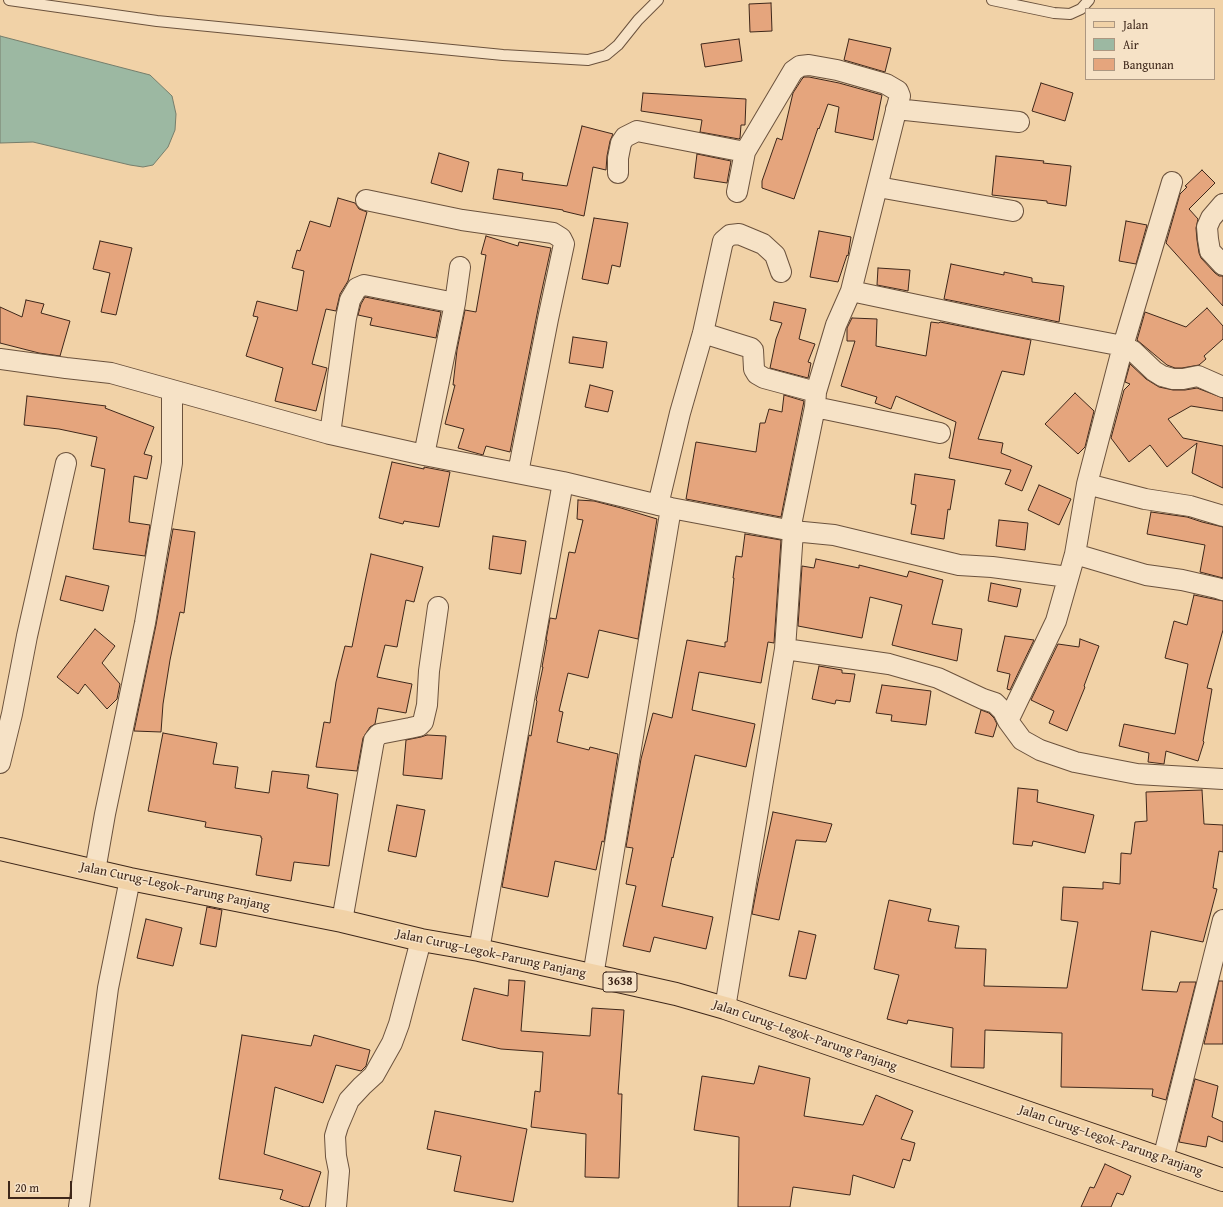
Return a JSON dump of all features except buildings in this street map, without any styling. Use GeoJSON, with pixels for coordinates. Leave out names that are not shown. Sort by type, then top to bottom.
{"type":"FeatureCollection","features":[{"type":"Feature","properties":{"kind":"main road","name":"Jalan Curug–Legok–Parung Panjang"},"geometry":{"type":"LineString","coordinates":[[0,849],[130,879],[342,921],[421,940],[479,950],[676,994],[725,1008],[1223,1180]]}},
{"type":"Feature","properties":{"kind":"street"},"geometry":{"type":"LineString","coordinates":[[725,1008],[785,649],[793,531],[792,520],[816,399],[836,325],[851,291],[900,96],[898,91],[886,84],[837,70],[808,65],[800,66],[793,71],[745,152],[737,192]]}},
{"type":"Feature","properties":{"kind":"street"},"geometry":{"type":"LineString","coordinates":[[896,109],[1019,122]]}},
{"type":"Feature","properties":{"kind":"street"},"geometry":{"type":"LineString","coordinates":[[618,173],[618,158],[621,143],[625,137],[637,131],[745,152]]}},
{"type":"Feature","properties":{"kind":"street"},"geometry":{"type":"LineString","coordinates":[[1008,721],[1056,621],[1075,554],[1087,484],[1123,346],[1172,182]]}},
{"type":"Feature","properties":{"kind":"street"},"geometry":{"type":"LineString","coordinates":[[878,187],[1013,211]]}},
{"type":"Feature","properties":{"kind":"street"},"geometry":{"type":"LineString","coordinates":[[366,200],[462,220],[553,233],[561,238],[564,244],[518,473]]}},
{"type":"Feature","properties":{"kind":"street"},"geometry":{"type":"LineString","coordinates":[[1223,204],[1211,218],[1207,227],[1210,251],[1223,265]]}},
{"type":"Feature","properties":{"kind":"street"},"geometry":{"type":"LineString","coordinates":[[593,976],[680,413],[703,333],[723,241],[730,235],[739,234],[763,244],[775,255],[781,272]]}},
{"type":"Feature","properties":{"kind":"street"},"geometry":{"type":"LineString","coordinates":[[424,455],[455,303],[460,267]]}},
{"type":"Feature","properties":{"kind":"street"},"geometry":{"type":"LineString","coordinates":[[330,434],[346,318],[350,300],[357,288],[364,285],[455,303]]}},
{"type":"Feature","properties":{"kind":"street"},"geometry":{"type":"LineString","coordinates":[[851,291],[1002,323],[1123,346],[1133,351],[1154,371],[1162,376],[1183,380],[1198,376],[1223,387]]}},
{"type":"Feature","properties":{"kind":"street"},"geometry":{"type":"LineString","coordinates":[[703,333],[751,348],[753,350],[754,369],[757,374],[764,378],[816,399],[940,433]]}},
{"type":"Feature","properties":{"kind":"street"},"geometry":{"type":"LineString","coordinates":[[0,359],[111,373],[330,434],[424,455],[563,482],[665,506],[793,531],[834,535],[959,565],[992,567],[1068,577]]}},
{"type":"Feature","properties":{"kind":"street"},"geometry":{"type":"LineString","coordinates":[[95,871],[104,814],[145,623],[172,463],[172,391]]}},
{"type":"Feature","properties":{"kind":"street"},"geometry":{"type":"LineString","coordinates":[[0,763],[66,463]]}},
{"type":"Feature","properties":{"kind":"street"},"geometry":{"type":"LineString","coordinates":[[479,950],[563,482]]}},
{"type":"Feature","properties":{"kind":"street"},"geometry":{"type":"LineString","coordinates":[[1087,484],[1145,499],[1190,506],[1223,516]]}},
{"type":"Feature","properties":{"kind":"street"},"geometry":{"type":"LineString","coordinates":[[1075,554],[1146,576],[1182,580],[1223,590]]}},
{"type":"Feature","properties":{"kind":"street"},"geometry":{"type":"LineString","coordinates":[[342,921],[374,740],[379,734],[418,726],[423,722],[427,705],[429,671],[438,607]]}},
{"type":"Feature","properties":{"kind":"street"},"geometry":{"type":"LineString","coordinates":[[785,649],[889,664],[938,678],[982,699],[994,703],[1003,711],[1008,721],[1022,740],[1040,750],[1075,762],[1137,774],[1223,779],[1223,771]]}},
{"type":"Feature","properties":{"kind":"street"},"geometry":{"type":"LineString","coordinates":[[79,1207],[108,988],[130,879]]}},
{"type":"Feature","properties":{"kind":"street"},"geometry":{"type":"LineString","coordinates":[[1163,1159],[1223,920]]}},
{"type":"Feature","properties":{"kind":"street"},"geometry":{"type":"LineString","coordinates":[[336,1207],[339,1171],[336,1156],[335,1136],[338,1126],[348,1100],[374,1076],[392,1043],[399,1024],[421,940]]}},
{"type":"Feature","properties":{"kind":"lane"},"geometry":{"type":"LineString","coordinates":[[9,0],[157,21],[503,55],[588,60],[606,55],[618,45],[638,20],[658,0]]}},
{"type":"Feature","properties":{"kind":"lane"},"geometry":{"type":"LineString","coordinates":[[992,0],[1054,13],[1070,14],[1081,9],[1089,0]]}},
{"type":"Feature","properties":{"kind":"water"},"geometry":{"type":"Polygon","coordinates":[[[0,36],[150,75],[172,96],[176,114],[175,130],[168,147],[153,165],[143,167],[33,142],[0,143],[0,36]]]}}]}
